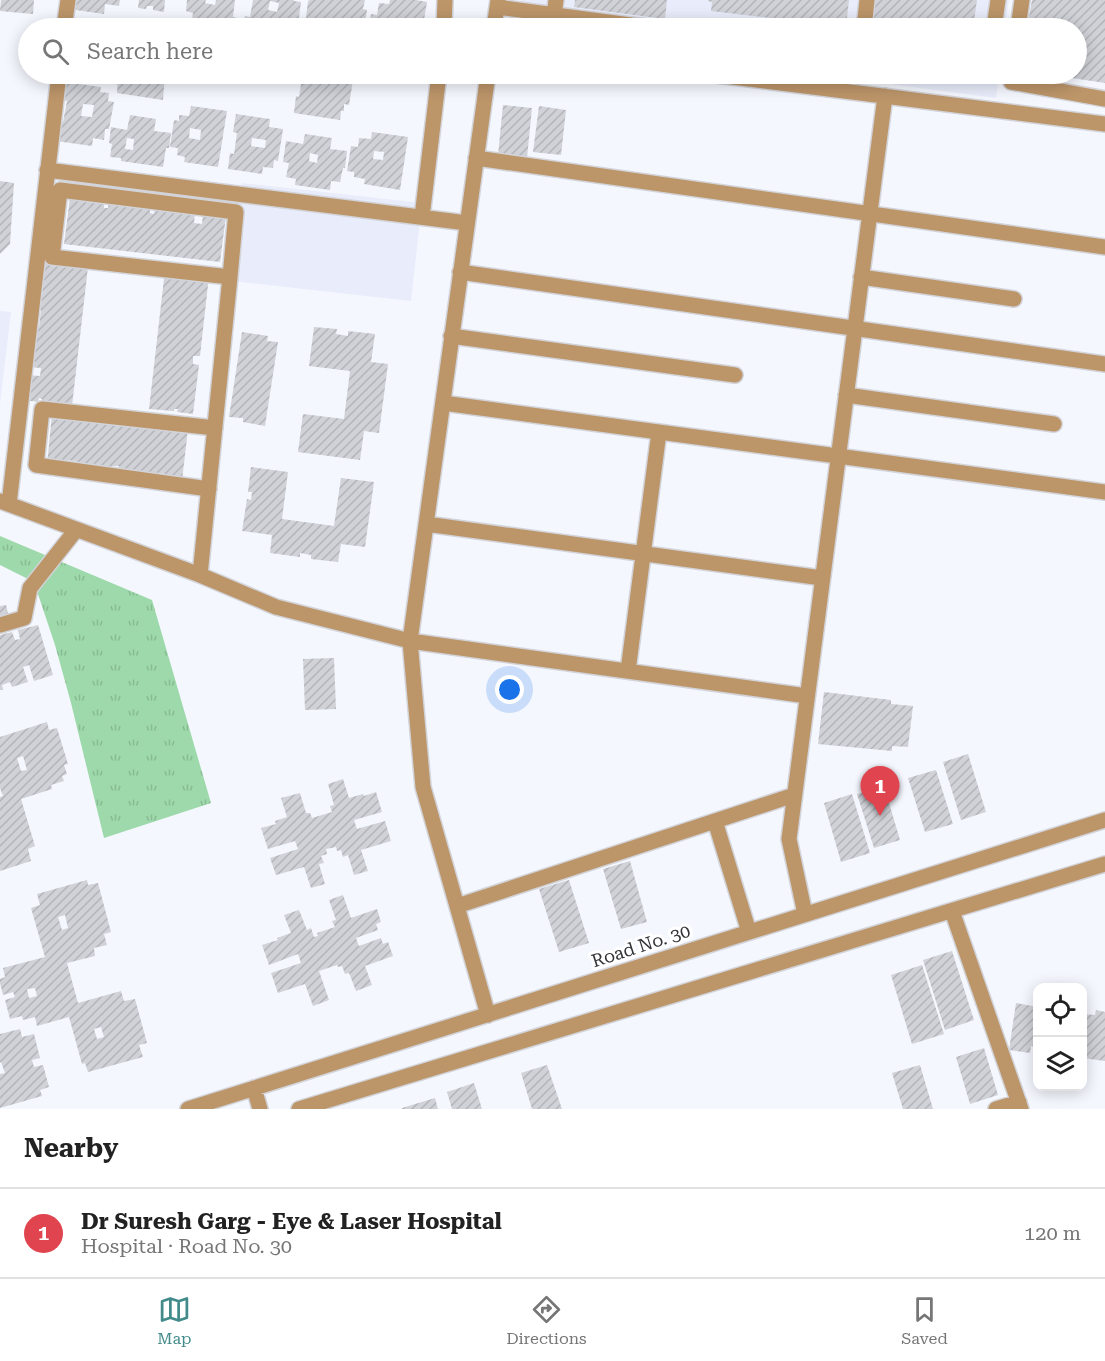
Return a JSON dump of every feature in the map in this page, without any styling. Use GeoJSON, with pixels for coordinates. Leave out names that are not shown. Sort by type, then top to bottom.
{"type":"FeatureCollection","features":[{"type":"Feature","properties":{"kind":"street"},"geometry":{"type":"LineString","coordinates":[[65,18],[68,0]]}},
{"type":"Feature","properties":{"kind":"street"},"geometry":{"type":"LineString","coordinates":[[444,18],[445,0]]}},
{"type":"Feature","properties":{"kind":"street"},"geometry":{"type":"LineString","coordinates":[[554,16],[556,0]]}},
{"type":"Feature","properties":{"kind":"street"},"geometry":{"type":"LineString","coordinates":[[865,18],[867,0]]}},
{"type":"Feature","properties":{"kind":"street"},"geometry":{"type":"LineString","coordinates":[[995,18],[998,0]]}},
{"type":"Feature","properties":{"kind":"street"},"geometry":{"type":"LineString","coordinates":[[1019,18],[1022,0]]}},
{"type":"Feature","properties":{"kind":"street"},"geometry":{"type":"LineString","coordinates":[[497,4],[570,18]]}},
{"type":"Feature","properties":{"kind":"street"},"geometry":{"type":"LineString","coordinates":[[58,84],[5,502],[200,575],[276,607],[410,641],[807,696]]}},
{"type":"Feature","properties":{"kind":"street"},"geometry":{"type":"LineString","coordinates":[[422,217],[438,84]]}},
{"type":"Feature","properties":{"kind":"street"},"geometry":{"type":"LineString","coordinates":[[487,84],[410,641],[423,786],[488,1015]]}},
{"type":"Feature","properties":{"kind":"street"},"geometry":{"type":"LineString","coordinates":[[788,84],[1105,124]]}},
{"type":"Feature","properties":{"kind":"street"},"geometry":{"type":"LineString","coordinates":[[1022,84],[1105,99]]}},
{"type":"Feature","properties":{"kind":"street"},"geometry":{"type":"LineString","coordinates":[[805,914],[789,839],[885,96]]}},
{"type":"Feature","properties":{"kind":"street"},"geometry":{"type":"LineString","coordinates":[[476,158],[1105,247]]}},
{"type":"Feature","properties":{"kind":"street"},"geometry":{"type":"LineString","coordinates":[[47,170],[467,223]]}},
{"type":"Feature","properties":{"kind":"street"},"geometry":{"type":"LineString","coordinates":[[200,575],[209,489],[230,277],[236,213],[60,190],[52,257],[230,277]]}},
{"type":"Feature","properties":{"kind":"street"},"geometry":{"type":"LineString","coordinates":[[460,272],[1105,364]]}},
{"type":"Feature","properties":{"kind":"street"},"geometry":{"type":"LineString","coordinates":[[861,277],[1014,299]]}},
{"type":"Feature","properties":{"kind":"street"},"geometry":{"type":"LineString","coordinates":[[451,336],[735,375]]}},
{"type":"Feature","properties":{"kind":"street"},"geometry":{"type":"LineString","coordinates":[[846,395],[1054,424]]}},
{"type":"Feature","properties":{"kind":"street"},"geometry":{"type":"LineString","coordinates":[[443,403],[1105,492]]}},
{"type":"Feature","properties":{"kind":"street"},"geometry":{"type":"LineString","coordinates":[[209,489],[36,465],[42,409],[215,428]]}},
{"type":"Feature","properties":{"kind":"street"},"geometry":{"type":"LineString","coordinates":[[628,671],[659,432]]}},
{"type":"Feature","properties":{"kind":"street"},"geometry":{"type":"LineString","coordinates":[[426,524],[822,578]]}},
{"type":"Feature","properties":{"kind":"street"},"geometry":{"type":"LineString","coordinates":[[0,625],[24,618],[30,588],[76,530]]}},
{"type":"Feature","properties":{"kind":"street"},"geometry":{"type":"LineString","coordinates":[[457,906],[794,795]]}},
{"type":"Feature","properties":{"kind":"street","name":"Road No. 30"},"geometry":{"type":"LineString","coordinates":[[188,1109],[1105,820]]}},
{"type":"Feature","properties":{"kind":"street"},"geometry":{"type":"LineString","coordinates":[[716,821],[749,932]]}},
{"type":"Feature","properties":{"kind":"street"},"geometry":{"type":"LineString","coordinates":[[300,1109],[1105,864]]}},
{"type":"Feature","properties":{"kind":"street"},"geometry":{"type":"LineString","coordinates":[[952,911],[1020,1105],[996,1109]]}},
{"type":"Feature","properties":{"kind":"street"},"geometry":{"type":"LineString","coordinates":[[254,1088],[260,1109]]}},
{"type":"Feature","properties":{"kind":"shaded area"},"geometry":{"type":"Polygon","coordinates":[[[521,0],[1009,0],[1006,18],[518,18],[521,0]]]}},
{"type":"Feature","properties":{"kind":"shaded area"},"geometry":{"type":"Polygon","coordinates":[[[890,84],[998,84],[996,98],[890,84]]]}},
{"type":"Feature","properties":{"kind":"shaded area"},"geometry":{"type":"Polygon","coordinates":[[[242,183],[422,203],[411,301],[231,281],[242,183]]]}},
{"type":"Feature","properties":{"kind":"shaded area"},"geometry":{"type":"Polygon","coordinates":[[[0,311],[11,312],[0,404],[0,311]]]}},
{"type":"Feature","properties":{"kind":"green space"},"geometry":{"type":"Polygon","coordinates":[[[0,536],[152,600],[211,803],[104,838],[71,703],[34,582],[0,565],[0,536]]]}},
{"type":"Feature","properties":{"kind":"building"},"geometry":{"type":"Polygon","coordinates":[[[1,0],[34,0],[33,14],[0,11],[1,0]]]}},
{"type":"Feature","properties":{"kind":"building"},"geometry":{"type":"Polygon","coordinates":[[[71,0],[120,0],[119,6],[105,4],[104,14],[69,9],[71,0]]]}},
{"type":"Feature","properties":{"kind":"building"},"geometry":{"type":"Polygon","coordinates":[[[139,0],[165,0],[164,12],[153,10],[153,6],[147,6],[146,9],[138,8],[139,0]]]}},
{"type":"Feature","properties":{"kind":"building"},"geometry":{"type":"Polygon","coordinates":[[[187,0],[206,0],[205,3],[215,5],[216,0],[235,0],[233,17],[237,18],[192,18],[193,13],[186,11],[187,0]]]}},
{"type":"Feature","properties":{"kind":"building"},"geometry":{"type":"Polygon","coordinates":[[[253,0],[301,2],[299,18],[245,18],[245,16],[250,17],[253,0]],[[270,1],[268,10],[277,12],[279,3],[270,1]]]}},
{"type":"Feature","properties":{"kind":"building"},"geometry":{"type":"Polygon","coordinates":[[[365,0],[363,9],[367,10],[366,18],[306,18],[308,1],[365,0]]]}},
{"type":"Feature","properties":{"kind":"building"},"geometry":{"type":"Polygon","coordinates":[[[390,0],[427,2],[424,18],[370,18],[371,14],[377,15],[379,3],[389,4],[390,0]]]}},
{"type":"Feature","properties":{"kind":"building"},"geometry":{"type":"Polygon","coordinates":[[[575,0],[667,0],[665,18],[574,7],[575,0]]]}},
{"type":"Feature","properties":{"kind":"building"},"geometry":{"type":"Polygon","coordinates":[[[849,0],[847,18],[770,18],[711,11],[712,2],[708,1],[849,0]]]}},
{"type":"Feature","properties":{"kind":"building"},"geometry":{"type":"Polygon","coordinates":[[[872,0],[977,0],[974,18],[870,18],[872,0]]]}},
{"type":"Feature","properties":{"kind":"building"},"geometry":{"type":"Polygon","coordinates":[[[1032,0],[1105,0],[1105,83],[1087,80],[1087,18],[1029,18],[1032,0]]]}},
{"type":"Feature","properties":{"kind":"building"},"geometry":{"type":"Polygon","coordinates":[[[65,84],[101,87],[100,92],[109,93],[108,101],[114,102],[109,129],[105,129],[104,140],[93,138],[92,146],[56,141],[59,122],[63,122],[67,101],[62,100],[65,84]],[[83,104],[81,116],[92,117],[94,105],[83,104]]]}},
{"type":"Feature","properties":{"kind":"building"},"geometry":{"type":"Polygon","coordinates":[[[117,84],[164,84],[163,100],[117,93],[117,84]]]}},
{"type":"Feature","properties":{"kind":"building"},"geometry":{"type":"Polygon","coordinates":[[[301,84],[352,84],[349,105],[344,104],[340,120],[294,113],[296,96],[299,97],[301,84]]]}},
{"type":"Feature","properties":{"kind":"building"},"geometry":{"type":"Polygon","coordinates":[[[503,105],[532,108],[527,158],[498,155],[503,105]]]}},
{"type":"Feature","properties":{"kind":"building"},"geometry":{"type":"Polygon","coordinates":[[[191,106],[227,111],[218,167],[184,162],[185,157],[177,155],[178,148],[170,147],[174,120],[179,121],[179,115],[189,116],[191,106]],[[190,128],[189,138],[200,140],[201,130],[190,128]]]}},
{"type":"Feature","properties":{"kind":"building"},"geometry":{"type":"Polygon","coordinates":[[[539,106],[566,110],[561,155],[533,152],[539,106]]]}},
{"type":"Feature","properties":{"kind":"building"},"geometry":{"type":"Polygon","coordinates":[[[236,114],[270,119],[269,127],[283,129],[278,161],[274,160],[273,168],[263,167],[262,174],[228,169],[230,153],[234,154],[237,133],[233,132],[236,114]],[[252,138],[251,146],[265,148],[266,140],[252,138]]]}},
{"type":"Feature","properties":{"kind":"building"},"geometry":{"type":"Polygon","coordinates":[[[130,115],[156,119],[154,131],[171,133],[163,167],[121,161],[121,158],[110,157],[111,127],[127,130],[130,115]],[[127,138],[125,149],[133,150],[134,139],[127,138]]]}},
{"type":"Feature","properties":{"kind":"building"},"geometry":{"type":"Polygon","coordinates":[[[372,132],[408,137],[400,190],[364,184],[365,179],[354,177],[354,172],[347,171],[351,146],[358,147],[359,138],[371,139],[372,132]],[[374,151],[373,159],[383,160],[384,152],[374,151]]]}},
{"type":"Feature","properties":{"kind":"building"},"geometry":{"type":"Polygon","coordinates":[[[305,134],[332,138],[330,149],[347,151],[340,182],[331,181],[330,190],[295,185],[296,179],[286,177],[289,163],[283,162],[286,141],[303,144],[305,134]],[[310,153],[309,161],[317,163],[318,155],[310,153]]]}},
{"type":"Feature","properties":{"kind":"building"},"geometry":{"type":"Polygon","coordinates":[[[0,181],[14,183],[10,244],[0,254],[0,181]]]}},
{"type":"Feature","properties":{"kind":"building"},"geometry":{"type":"Polygon","coordinates":[[[70,198],[104,202],[104,208],[108,208],[109,202],[150,208],[150,213],[154,214],[155,208],[195,212],[194,223],[202,224],[203,213],[226,216],[220,262],[64,244],[70,198]]]}},
{"type":"Feature","properties":{"kind":"building"},"geometry":{"type":"Polygon","coordinates":[[[41,262],[88,267],[72,406],[42,402],[39,398],[38,402],[25,400],[28,375],[40,376],[41,368],[29,367],[33,326],[39,327],[41,310],[35,310],[41,262]]]}},
{"type":"Feature","properties":{"kind":"building"},"geometry":{"type":"Polygon","coordinates":[[[165,270],[209,276],[200,356],[193,356],[193,364],[199,365],[193,414],[177,412],[178,409],[174,411],[149,409],[165,270]]]}},
{"type":"Feature","properties":{"kind":"building"},"geometry":{"type":"Polygon","coordinates":[[[314,327],[337,329],[336,334],[348,336],[348,331],[375,334],[371,362],[388,364],[379,433],[364,431],[360,460],[298,452],[303,414],[344,419],[350,371],[309,366],[314,327]]]}},
{"type":"Feature","properties":{"kind":"building"},"geometry":{"type":"Polygon","coordinates":[[[242,332],[268,336],[267,341],[278,342],[265,426],[243,422],[243,418],[229,417],[242,332]]]}},
{"type":"Feature","properties":{"kind":"building"},"geometry":{"type":"Polygon","coordinates":[[[52,414],[188,429],[182,481],[162,478],[163,473],[157,473],[156,478],[118,474],[119,466],[112,466],[111,473],[75,469],[76,461],[65,460],[64,467],[47,465],[52,414]]]}},
{"type":"Feature","properties":{"kind":"building"},"geometry":{"type":"Polygon","coordinates":[[[251,467],[288,472],[282,519],[334,526],[341,478],[374,482],[365,547],[341,544],[338,562],[311,559],[311,555],[300,553],[300,557],[270,553],[272,535],[242,531],[247,499],[251,500],[252,492],[248,492],[251,467]]]}},
{"type":"Feature","properties":{"kind":"building"},"geometry":{"type":"Polygon","coordinates":[[[6,605],[9,617],[0,619],[0,606],[6,605]]]}},
{"type":"Feature","properties":{"kind":"building"},"geometry":{"type":"Polygon","coordinates":[[[38,625],[53,675],[34,681],[29,665],[23,667],[28,682],[12,687],[10,682],[2,685],[3,690],[0,690],[0,635],[12,632],[15,640],[20,639],[18,630],[38,625]]]}},
{"type":"Feature","properties":{"kind":"building"},"geometry":{"type":"Polygon","coordinates":[[[334,658],[336,709],[305,710],[303,659],[334,658]]]}},
{"type":"Feature","properties":{"kind":"building"},"geometry":{"type":"Polygon","coordinates":[[[824,692],[891,700],[891,704],[913,706],[908,747],[892,746],[892,751],[818,744],[824,692]]]}},
{"type":"Feature","properties":{"kind":"building"},"geometry":{"type":"Polygon","coordinates":[[[47,722],[49,730],[57,728],[68,764],[64,765],[67,774],[62,776],[64,781],[51,785],[52,789],[21,799],[35,846],[28,849],[31,861],[0,871],[0,797],[3,796],[0,788],[0,737],[47,722]],[[23,756],[17,758],[21,771],[27,770],[23,756]]]}},
{"type":"Feature","properties":{"kind":"building"},"geometry":{"type":"Polygon","coordinates":[[[968,754],[986,812],[961,820],[943,762],[968,754]]]}},
{"type":"Feature","properties":{"kind":"building"},"geometry":{"type":"Polygon","coordinates":[[[936,770],[953,824],[925,832],[908,778],[936,770]]]}},
{"type":"Feature","properties":{"kind":"building"},"geometry":{"type":"Polygon","coordinates":[[[343,779],[349,798],[376,792],[382,812],[354,820],[357,829],[385,821],[391,841],[361,850],[368,871],[354,875],[348,855],[343,857],[341,850],[337,851],[336,847],[326,849],[327,854],[321,856],[324,863],[319,864],[325,884],[311,888],[304,867],[276,875],[270,858],[298,849],[295,841],[268,849],[261,828],[276,824],[275,821],[287,817],[281,798],[300,793],[306,813],[310,813],[312,818],[332,812],[330,806],[334,805],[328,784],[343,779]]]}},
{"type":"Feature","properties":{"kind":"building"},"geometry":{"type":"Polygon","coordinates":[[[884,786],[900,840],[874,848],[857,794],[884,786]]]}},
{"type":"Feature","properties":{"kind":"building"},"geometry":{"type":"Polygon","coordinates":[[[852,794],[870,853],[841,862],[824,803],[852,794]]]}},
{"type":"Feature","properties":{"kind":"building"},"geometry":{"type":"Polygon","coordinates":[[[630,861],[647,922],[621,929],[603,869],[630,861]]]}},
{"type":"Feature","properties":{"kind":"building"},"geometry":{"type":"Polygon","coordinates":[[[87,880],[88,885],[98,883],[111,932],[104,934],[107,945],[94,948],[95,956],[67,963],[78,1003],[121,991],[124,1001],[135,999],[147,1043],[139,1045],[143,1057],[88,1072],[85,1063],[82,1064],[69,1017],[37,1026],[35,1017],[23,1020],[22,1016],[10,1019],[5,1000],[15,997],[13,992],[3,995],[0,979],[5,977],[3,968],[45,957],[31,908],[40,905],[37,894],[87,880]],[[65,915],[58,917],[62,930],[68,928],[65,915]],[[35,988],[27,989],[29,998],[37,996],[35,988]],[[101,1027],[94,1029],[97,1039],[104,1037],[101,1027]]]}},
{"type":"Feature","properties":{"kind":"building"},"geometry":{"type":"Polygon","coordinates":[[[569,880],[589,943],[559,952],[539,889],[569,880]]]}},
{"type":"Feature","properties":{"kind":"building"},"geometry":{"type":"Polygon","coordinates":[[[343,895],[351,918],[377,909],[381,922],[376,924],[378,930],[356,938],[359,946],[381,938],[383,944],[388,942],[393,956],[365,966],[372,985],[356,991],[349,973],[345,974],[342,966],[337,965],[319,971],[329,1000],[313,1006],[305,984],[278,993],[271,973],[301,963],[298,954],[269,965],[262,945],[291,933],[284,915],[299,910],[307,930],[311,928],[314,937],[318,936],[317,933],[335,927],[332,921],[336,920],[329,900],[343,895]]]}},
{"type":"Feature","properties":{"kind":"building"},"geometry":{"type":"Polygon","coordinates":[[[952,951],[974,1020],[945,1030],[923,960],[952,951]]]}},
{"type":"Feature","properties":{"kind":"building"},"geometry":{"type":"Polygon","coordinates":[[[922,965],[944,1034],[912,1044],[891,975],[922,965]]]}},
{"type":"Feature","properties":{"kind":"building"},"geometry":{"type":"Polygon","coordinates":[[[1016,1003],[1033,1006],[1033,1046],[1031,1046],[1030,1053],[1009,1050],[1016,1003]]]}},
{"type":"Feature","properties":{"kind":"building"},"geometry":{"type":"Polygon","coordinates":[[[1096,1010],[1105,1012],[1105,1061],[1087,1059],[1087,1014],[1095,1015],[1096,1010]]]}},
{"type":"Feature","properties":{"kind":"building"},"geometry":{"type":"Polygon","coordinates":[[[20,1029],[22,1037],[34,1034],[40,1058],[32,1060],[34,1067],[43,1065],[49,1087],[40,1090],[42,1096],[0,1108],[0,1074],[5,1073],[0,1063],[0,1034],[20,1029]]]}},
{"type":"Feature","properties":{"kind":"building"},"geometry":{"type":"Polygon","coordinates":[[[984,1048],[998,1095],[970,1104],[956,1057],[984,1048]]]}},
{"type":"Feature","properties":{"kind":"building"},"geometry":{"type":"Polygon","coordinates":[[[547,1065],[562,1109],[532,1109],[521,1073],[547,1065]]]}},
{"type":"Feature","properties":{"kind":"building"},"geometry":{"type":"Polygon","coordinates":[[[920,1065],[933,1109],[903,1109],[892,1073],[920,1065]]]}},
{"type":"Feature","properties":{"kind":"building"},"geometry":{"type":"Polygon","coordinates":[[[474,1083],[482,1109],[452,1109],[447,1092],[474,1083]]]}},
{"type":"Feature","properties":{"kind":"building"},"geometry":{"type":"Polygon","coordinates":[[[435,1098],[438,1109],[402,1109],[402,1108],[435,1098]]]}},
{"type":"Feature","properties":{"kind":"place","name":"Dr Suresh Garg - Eye & Laser Hospital"},"geometry":{"type":"Point","coordinates":[880,816]}}]}
